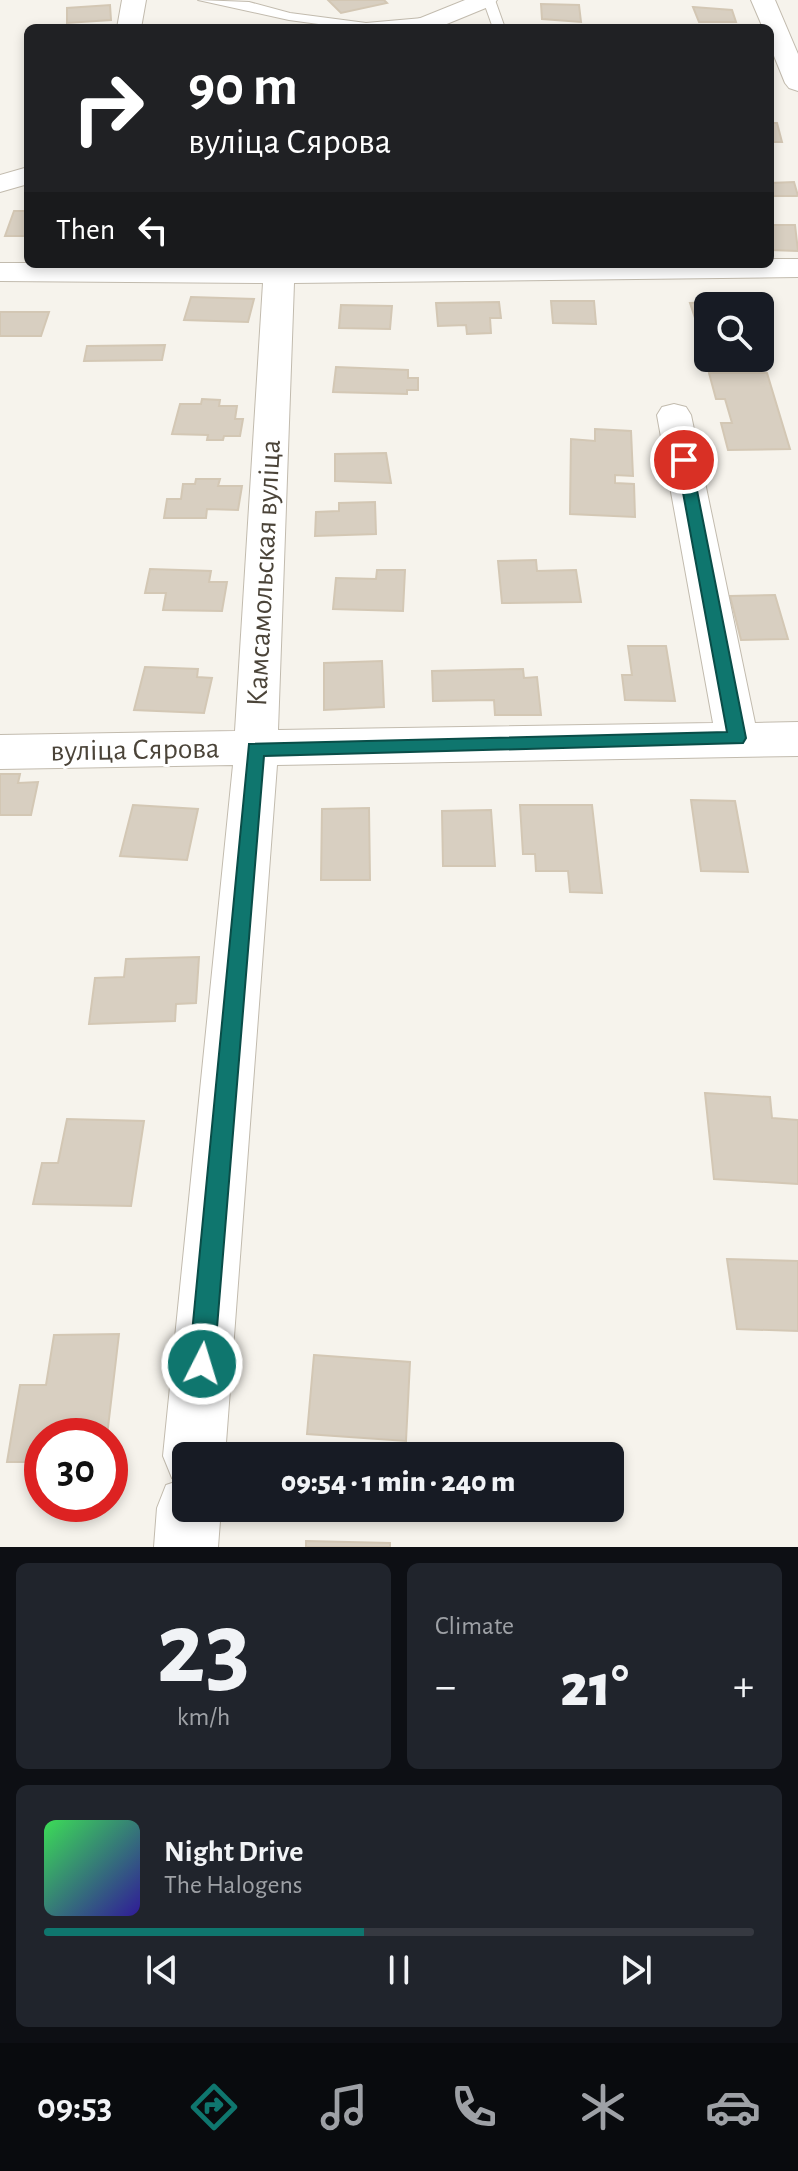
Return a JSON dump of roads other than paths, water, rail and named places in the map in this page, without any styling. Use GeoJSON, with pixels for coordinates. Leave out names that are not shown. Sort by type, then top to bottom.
{"type":"FeatureCollection","features":[{"type":"Feature","properties":{"kind":"street"},"geometry":{"type":"LineString","coordinates":[[130,24],[134,0]]}},
{"type":"Feature","properties":{"kind":"street"},"geometry":{"type":"LineString","coordinates":[[425,24],[487,0]]}},
{"type":"Feature","properties":{"kind":"street"},"geometry":{"type":"LineString","coordinates":[[763,0],[773,24]]}},
{"type":"Feature","properties":{"kind":"street"},"geometry":{"type":"LineString","coordinates":[[774,26],[798,83]]}},
{"type":"Feature","properties":{"kind":"street"},"geometry":{"type":"LineString","coordinates":[[0,184],[24,176]]}},
{"type":"Feature","properties":{"kind":"street"},"geometry":{"type":"LineString","coordinates":[[0,272],[798,268]]}},
{"type":"Feature","properties":{"kind":"street","name":"Камсамольская вуліца"},"geometry":{"type":"LineString","coordinates":[[195,1442],[256,749],[279,269]]}},
{"type":"Feature","properties":{"kind":"street"},"geometry":{"type":"LineString","coordinates":[[674,415],[737,738]]}},
{"type":"Feature","properties":{"kind":"street","name":"вуліца Сярова"},"geometry":{"type":"LineString","coordinates":[[0,752],[798,739]]}},
{"type":"Feature","properties":{"kind":"street"},"geometry":{"type":"LineString","coordinates":[[186,1547],[188,1522]]}},
{"type":"Feature","properties":{"kind":"lane"},"geometry":{"type":"LineString","coordinates":[[204,0],[249,5],[290,22],[320,24]]}},
{"type":"Feature","properties":{"kind":"lane"},"geometry":{"type":"LineString","coordinates":[[487,0],[497,24]]}}]}
